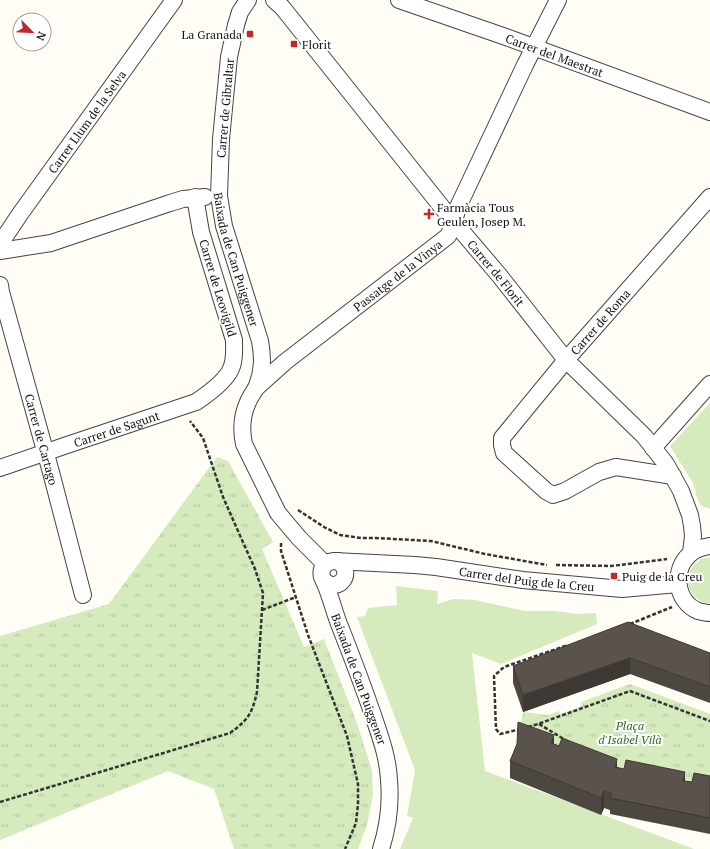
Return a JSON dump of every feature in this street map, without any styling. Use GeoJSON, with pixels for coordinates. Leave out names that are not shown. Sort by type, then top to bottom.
{"type":"FeatureCollection","features":[{"type":"Feature","properties":{"kind":"street","name":"Carrer Llum de la Selva"},"geometry":{"type":"LineString","coordinates":[[0,244],[174,0]]}},
{"type":"Feature","properties":{"kind":"street","name":"Carrer de Gibraltar"},"geometry":{"type":"LineString","coordinates":[[219,196],[221,139],[229,57],[240,12],[248,0]]}},
{"type":"Feature","properties":{"kind":"street","name":"Carrer de Florit"},"geometry":{"type":"LineString","coordinates":[[274,0],[282,7],[566,360],[644,436],[666,464],[681,491],[690,515],[692,526],[691,553]]}},
{"type":"Feature","properties":{"kind":"street","name":"Carrer del Maestrat"},"geometry":{"type":"LineString","coordinates":[[399,0],[534,47],[710,112]]}},
{"type":"Feature","properties":{"kind":"street","name":"Passatge de la Vinya"},"geometry":{"type":"LineString","coordinates":[[256,388],[285,362],[448,236],[458,207],[525,64],[558,0]]}},
{"type":"Feature","properties":{"kind":"street","name":"Baixada de Can Puiggener"},"geometry":{"type":"LineString","coordinates":[[0,251],[51,243],[170,202],[195,197],[219,196],[224,226],[258,333],[263,354],[262,367],[256,388],[248,402],[243,416],[242,437],[278,513]]}},
{"type":"Feature","properties":{"kind":"street","name":"Carrer de Leovigild"},"geometry":{"type":"LineString","coordinates":[[195,197],[201,232],[234,340],[232,367],[225,377]]}},
{"type":"Feature","properties":{"kind":"street","name":"Carrer de Roma"},"geometry":{"type":"LineString","coordinates":[[673,476],[616,467],[599,472],[565,491],[553,495],[546,491],[504,453],[502,438],[566,360],[710,197]]}},
{"type":"Feature","properties":{"kind":"street","name":"Carrer de Cartago"},"geometry":{"type":"LineString","coordinates":[[0,285],[83,595]]}},
{"type":"Feature","properties":{"kind":"street","name":"Carrer de Sagunt"},"geometry":{"type":"LineString","coordinates":[[0,468],[196,402],[212,391],[225,377]]}},
{"type":"Feature","properties":{"kind":"street"},"geometry":{"type":"LineString","coordinates":[[653,448],[710,384]]}},
{"type":"Feature","properties":{"kind":"street"},"geometry":{"type":"LineString","coordinates":[[278,513],[298,538],[331,563],[342,564],[344,567],[346,571],[338,594],[339,624]]}},
{"type":"Feature","properties":{"kind":"street"},"geometry":{"type":"LineString","coordinates":[[706,614],[693,608],[686,602],[678,584],[679,573],[683,562],[691,553],[700,548],[710,546]]}},
{"type":"Feature","properties":{"kind":"street"},"geometry":{"type":"LineString","coordinates":[[331,563],[322,570],[321,574],[324,581],[330,585],[338,584],[374,563]]}},
{"type":"Feature","properties":{"kind":"street","name":"Carrer del Puig de la Creu"},"geometry":{"type":"LineString","coordinates":[[331,563],[415,565],[523,580],[622,589],[678,584]]}},
{"type":"Feature","properties":{"kind":"street","name":"Baixada de Can Puiggener"},"geometry":{"type":"LineString","coordinates":[[324,581],[339,624],[360,676],[386,758],[390,795],[386,830],[381,849]]}},
{"type":"Feature","properties":{"kind":"path"},"geometry":{"type":"LineString","coordinates":[[0,802],[230,733],[241,725],[250,714],[254,706],[257,692],[263,593],[255,569],[223,497],[202,438],[181,408]]}},
{"type":"Feature","properties":{"kind":"path"},"geometry":{"type":"LineString","coordinates":[[278,513],[292,505],[324,527],[340,535],[361,538],[431,541],[485,554],[552,566],[611,566],[669,559]]}},
{"type":"Feature","properties":{"kind":"path"},"geometry":{"type":"LineString","coordinates":[[281,542],[282,551],[308,635],[347,736],[358,784],[356,823],[345,849]]}},
{"type":"Feature","properties":{"kind":"path"},"geometry":{"type":"LineString","coordinates":[[262,610],[296,597]]}},
{"type":"Feature","properties":{"kind":"path"},"geometry":{"type":"LineString","coordinates":[[629,624],[686,602]]}},
{"type":"Feature","properties":{"kind":"path"},"geometry":{"type":"LineString","coordinates":[[574,643],[504,666],[494,676],[496,729],[500,734],[538,724],[630,691],[710,721]]}},
{"type":"Feature","properties":{"kind":"path"},"geometry":{"type":"LineString","coordinates":[[538,724],[573,744]]}},
{"type":"Feature","properties":{"kind":"green space"},"geometry":{"type":"Polygon","coordinates":[[[710,403],[710,509],[702,506],[698,501],[693,483],[670,446],[710,403]]]}},
{"type":"Feature","properties":{"kind":"green space"},"geometry":{"type":"Polygon","coordinates":[[[217,457],[228,461],[273,542],[262,549],[304,647],[324,639],[358,726],[372,771],[373,795],[367,825],[358,849],[234,849],[214,789],[168,771],[0,840],[0,636],[109,604],[217,457]]]}},
{"type":"Feature","properties":{"kind":"green space"},"geometry":{"type":"Polygon","coordinates":[[[703,558],[710,558],[710,604],[704,603],[694,596],[688,581],[691,569],[703,558]]]}},
{"type":"Feature","properties":{"kind":"green space"},"geometry":{"type":"Polygon","coordinates":[[[396,586],[438,591],[437,604],[453,599],[475,600],[525,611],[555,611],[578,614],[596,613],[597,624],[501,664],[472,653],[485,771],[694,849],[400,849],[413,818],[407,816],[415,770],[357,617],[365,616],[368,608],[397,605],[396,586]]]}},
{"type":"Feature","properties":{"kind":"green space","name":"Plaça d'Isabel Vilà"},"geometry":{"type":"Polygon","coordinates":[[[630,684],[710,714],[710,793],[692,799],[518,738],[523,712],[548,715],[559,711],[560,714],[582,706],[581,702],[630,684]]]}},
{"type":"Feature","properties":{"kind":"building"},"geometry":{"type":"Polygon","coordinates":[[[628,622],[710,653],[710,687],[630,658],[523,695],[513,666],[628,622]]]}},
{"type":"Feature","properties":{"kind":"building"},"geometry":{"type":"Polygon","coordinates":[[[518,722],[554,735],[551,743],[559,746],[562,738],[617,759],[615,767],[624,769],[626,760],[685,772],[683,781],[692,782],[694,773],[710,776],[710,818],[610,798],[612,794],[604,791],[601,798],[510,761],[517,744],[518,722]]]}},
{"type":"Feature","properties":{"kind":"place","name":"La Granada"},"geometry":{"type":"Point","coordinates":[250,34]}},
{"type":"Feature","properties":{"kind":"place","name":"Florit"},"geometry":{"type":"Point","coordinates":[294,44]}},
{"type":"Feature","properties":{"kind":"place","name":"Farmàcia Tous Geulen, Josep M."},"geometry":{"type":"Point","coordinates":[429,214]}},
{"type":"Feature","properties":{"kind":"place","name":"Puig de la Creu"},"geometry":{"type":"Point","coordinates":[614,576]}}]}
